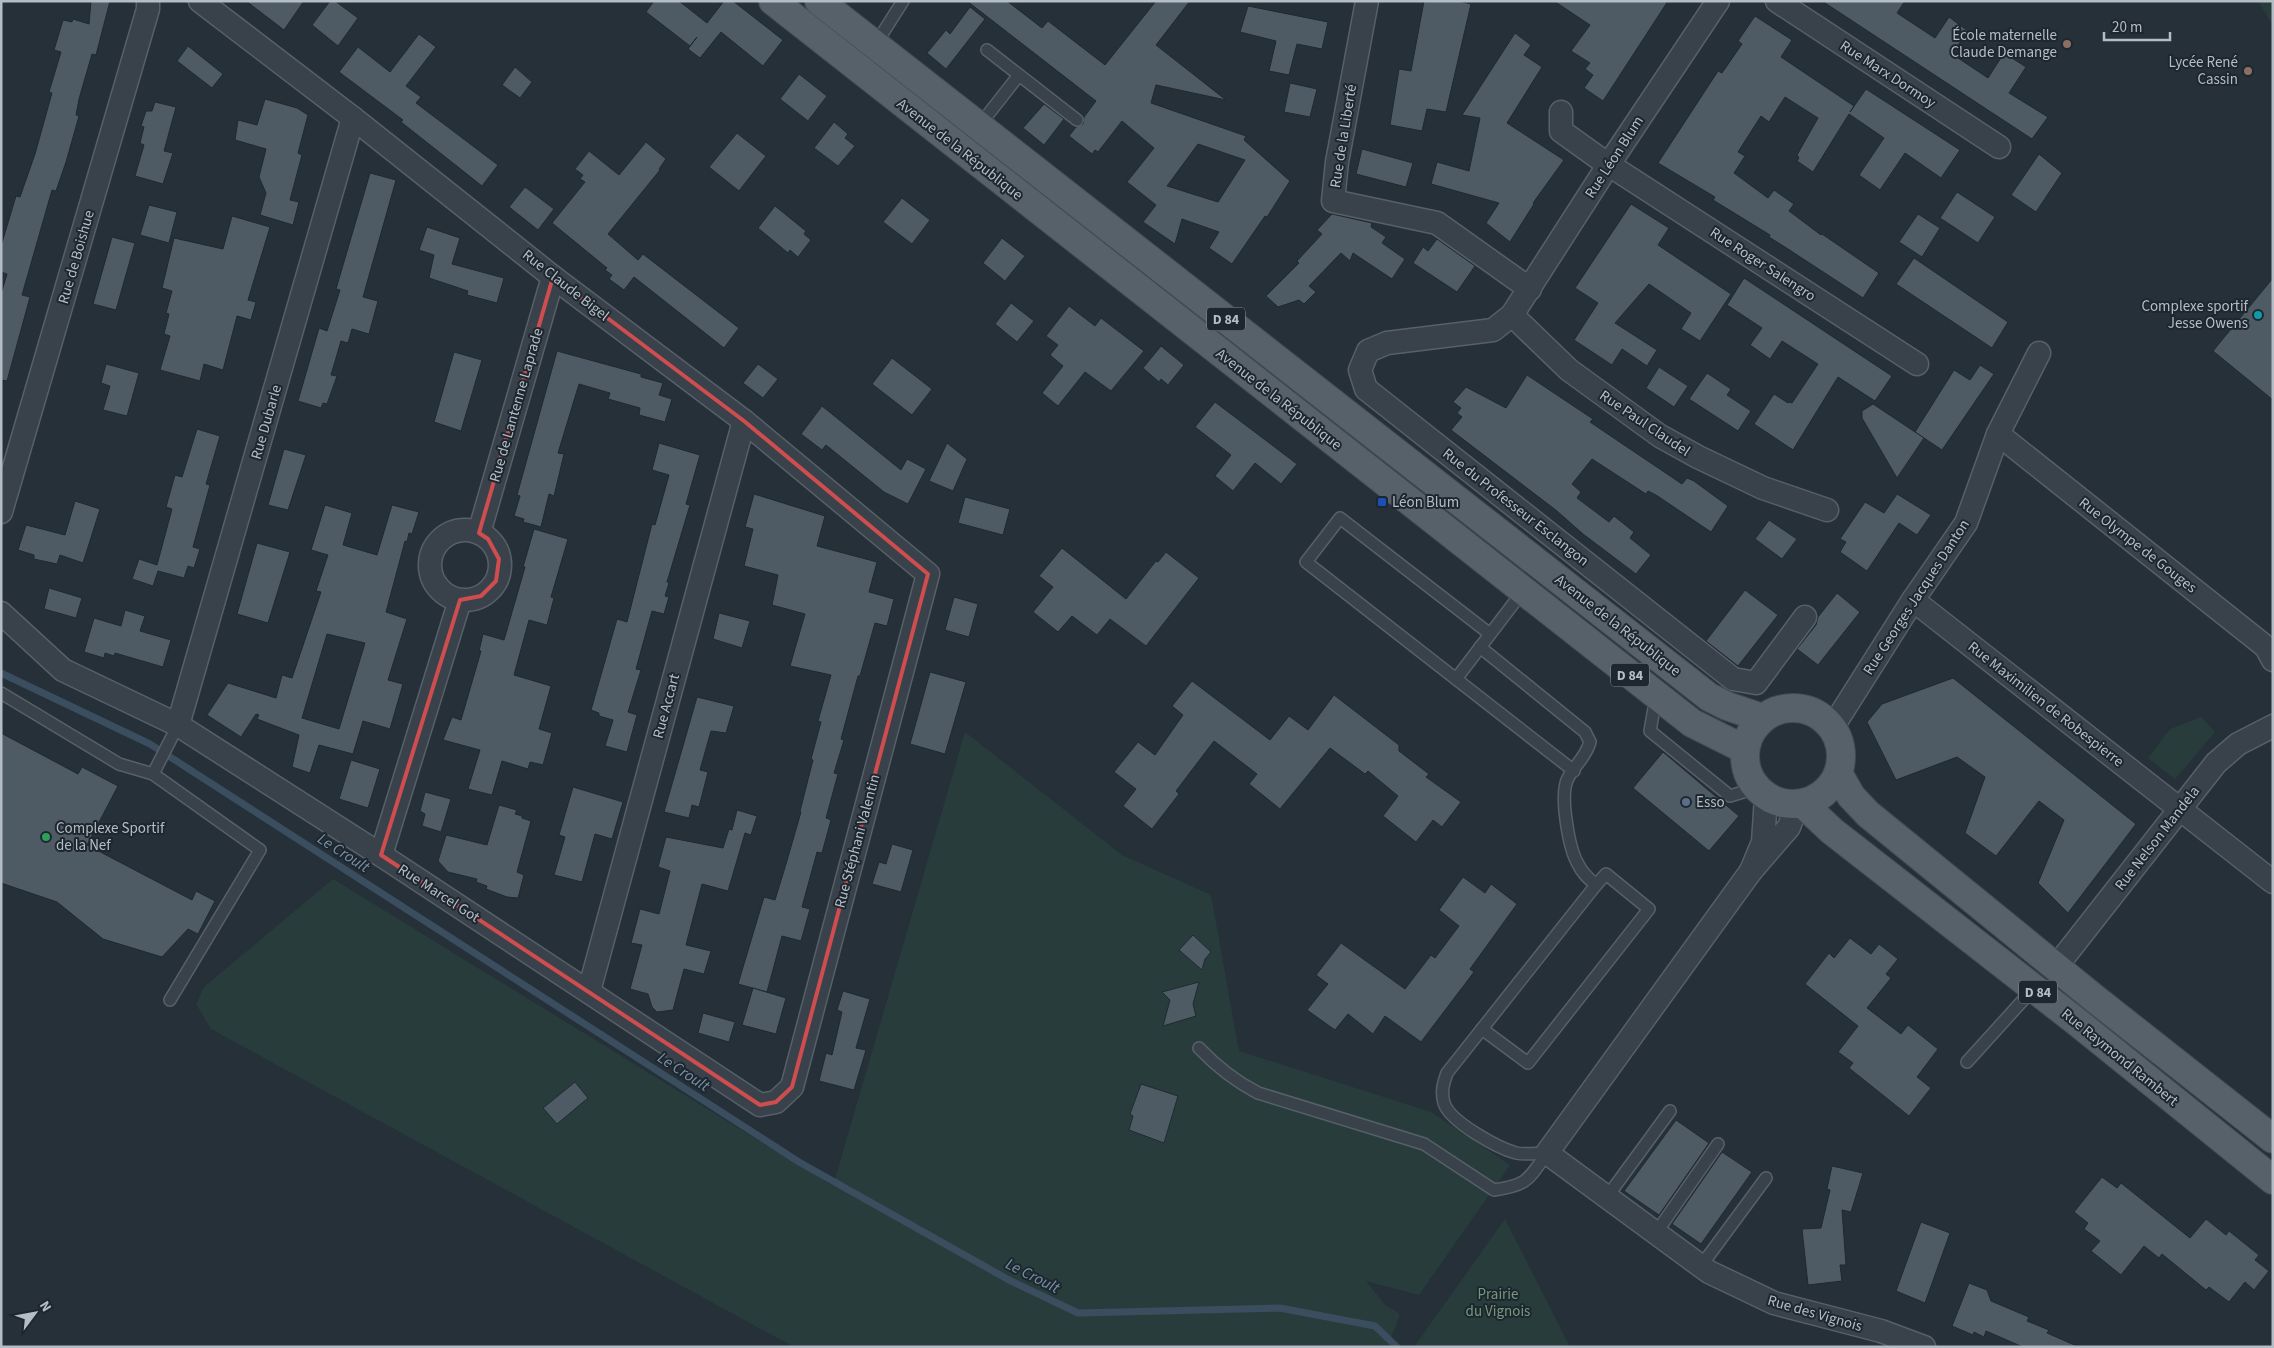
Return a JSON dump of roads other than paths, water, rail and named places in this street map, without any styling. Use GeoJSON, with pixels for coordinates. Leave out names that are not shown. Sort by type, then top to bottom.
{"type":"FeatureCollection","features":[{"type":"Feature","properties":{"kind":"main road","name":"Avenue de la République"},"geometry":{"type":"LineString","coordinates":[[773,1],[1692,724],[1744,749]]}},
{"type":"Feature","properties":{"kind":"main road","name":"Avenue de la République"},"geometry":{"type":"LineString","coordinates":[[819,1],[1709,697],[1727,706],[1762,718]]}},
{"type":"Feature","properties":{"kind":"main road"},"geometry":{"type":"LineString","coordinates":[[1791,707],[1807,709],[1821,716],[1832,728],[1839,742],[1841,758],[1838,773],[1830,787],[1818,798],[1800,804],[1786,804],[1761,792],[1746,769],[1744,749],[1748,737],[1762,718],[1776,710],[1791,707]]}},
{"type":"Feature","properties":{"kind":"main road","name":"Rue Raymond Rambert"},"geometry":{"type":"LineString","coordinates":[[1838,773],[1851,796],[1868,814],[2056,967],[2273,1139]]}},
{"type":"Feature","properties":{"kind":"main road","name":"Rue Raymond Rambert"},"geometry":{"type":"LineString","coordinates":[[1800,804],[2034,988],[2273,1180]]}},
{"type":"Feature","properties":{"kind":"street","name":"Rue de Boishue"},"geometry":{"type":"LineString","coordinates":[[1,512],[148,9],[148,1]]}},
{"type":"Feature","properties":{"kind":"street","name":"Rue Claude Bigel"},"geometry":{"type":"LineString","coordinates":[[200,1],[354,118],[553,277],[744,421],[928,574]]}},
{"type":"Feature","properties":{"kind":"street","name":"Rue de la Liberté"},"geometry":{"type":"LineString","coordinates":[[1367,1],[1337,162],[1333,201],[1437,223],[1530,288]]}},
{"type":"Feature","properties":{"kind":"street","name":"Rue Léon Blum"},"geometry":{"type":"LineString","coordinates":[[1512,315],[1609,164],[1718,1]]}},
{"type":"Feature","properties":{"kind":"street","name":"Rue Marx Dormoy"},"geometry":{"type":"LineString","coordinates":[[1776,1],[1999,147]]}},
{"type":"Feature","properties":{"kind":"street","name":"Rue Roger Salengro"},"geometry":{"type":"LineString","coordinates":[[1561,112],[1561,131],[1917,364]]}},
{"type":"Feature","properties":{"kind":"street","name":"Rue Dubarle"},"geometry":{"type":"LineString","coordinates":[[174,732],[354,118]]}},
{"type":"Feature","properties":{"kind":"street","name":"Rue de Lantenne Laprade"},"geometry":{"type":"LineString","coordinates":[[479,533],[553,277]]}},
{"type":"Feature","properties":{"kind":"street","name":"Rue Paul Claudel"},"geometry":{"type":"LineString","coordinates":[[1512,315],[1569,370],[1660,436],[1698,457],[1764,488],[1827,510]]}},
{"type":"Feature","properties":{"kind":"street","name":"Rue du Professeur Esclangon"},"geometry":{"type":"LineString","coordinates":[[1512,315],[1493,330],[1387,343],[1368,351],[1360,370],[1366,389],[1733,679],[1756,683],[1805,617]]}},
{"type":"Feature","properties":{"kind":"street","name":"Rue Georges Jacques Danton"},"geometry":{"type":"LineString","coordinates":[[1832,728],[1913,600],[1966,523],[1998,434],[2039,353]]}},
{"type":"Feature","properties":{"kind":"street","name":"Rue Accart"},"geometry":{"type":"LineString","coordinates":[[588,991],[744,421]]}},
{"type":"Feature","properties":{"kind":"street","name":"Rue Olympe de Gouges"},"geometry":{"type":"LineString","coordinates":[[1998,434],[2266,647],[2273,660]]}},
{"type":"Feature","properties":{"kind":"street"},"geometry":{"type":"LineString","coordinates":[[468,530],[479,533],[488,539],[495,548],[500,570],[490,590],[471,600],[460,600],[448,596],[439,589],[432,579],[431,555],[436,544],[445,536],[456,531],[468,530]]}},
{"type":"Feature","properties":{"kind":"street","name":"Rue Stéphani Valentin"},"geometry":{"type":"LineString","coordinates":[[776,1102],[792,1087],[928,574]]}},
{"type":"Feature","properties":{"kind":"street"},"geometry":{"type":"LineString","coordinates":[[381,855],[460,600]]}},
{"type":"Feature","properties":{"kind":"street","name":"Rue Maximilien de Robespierre"},"geometry":{"type":"LineString","coordinates":[[1913,600],[2273,882]]}},
{"type":"Feature","properties":{"kind":"street","name":"Rue Marcel Got"},"geometry":{"type":"LineString","coordinates":[[1,613],[63,670],[174,732],[381,855],[760,1105],[776,1102]]}},
{"type":"Feature","properties":{"kind":"street","name":"Rue Nelson Mandela"},"geometry":{"type":"LineString","coordinates":[[2056,967],[2216,763],[2238,744],[2273,726]]}},
{"type":"Feature","properties":{"kind":"street"},"geometry":{"type":"LineString","coordinates":[[1751,871],[1763,842],[1761,792]]}},
{"type":"Feature","properties":{"kind":"street"},"geometry":{"type":"LineString","coordinates":[[1547,1153],[1751,871],[1790,827],[1800,804]]}},
{"type":"Feature","properties":{"kind":"street","name":"Rue des Vignois"},"geometry":{"type":"LineString","coordinates":[[1547,1153],[1705,1269],[1774,1304],[1876,1339],[1924,1347]]}},
{"type":"Feature","properties":{"kind":"lane"},"geometry":{"type":"LineString","coordinates":[[875,45],[903,1]]}},
{"type":"Feature","properties":{"kind":"lane"},"geometry":{"type":"LineString","coordinates":[[987,50],[1077,120]]}},
{"type":"Feature","properties":{"kind":"lane"},"geometry":{"type":"LineString","coordinates":[[979,126],[1019,75]]}},
{"type":"Feature","properties":{"kind":"lane"},"geometry":{"type":"LineString","coordinates":[[1490,634],[1340,518],[1306,562],[1574,771]]}},
{"type":"Feature","properties":{"kind":"lane"},"geometry":{"type":"LineString","coordinates":[[1456,678],[1523,590]]}},
{"type":"Feature","properties":{"kind":"lane"},"geometry":{"type":"LineString","coordinates":[[1480,647],[1585,732],[1590,742],[1587,755],[1567,778],[1564,796],[1565,812],[1577,863],[1586,876],[1596,885]]}},
{"type":"Feature","properties":{"kind":"lane"},"geometry":{"type":"LineString","coordinates":[[1,694],[119,764],[155,770],[260,850],[170,1000]]}},
{"type":"Feature","properties":{"kind":"lane"},"geometry":{"type":"LineString","coordinates":[[1656,695],[1650,731],[1730,796],[1761,792]]}},
{"type":"Feature","properties":{"kind":"lane"},"geometry":{"type":"LineString","coordinates":[[155,770],[174,732]]}},
{"type":"Feature","properties":{"kind":"lane"},"geometry":{"type":"LineString","coordinates":[[1482,1029],[1528,1063],[1649,909],[1606,874],[1596,885],[1447,1073],[1442,1088],[1445,1105],[1455,1119],[1500,1147],[1518,1153],[1547,1153]]}},
{"type":"Feature","properties":{"kind":"lane"},"geometry":{"type":"LineString","coordinates":[[1968,1062],[2034,988]]}},
{"type":"Feature","properties":{"kind":"lane"},"geometry":{"type":"LineString","coordinates":[[1199,1048],[1233,1080],[1258,1093],[1424,1144],[1494,1190],[1517,1186],[1532,1175],[1547,1153]]}},
{"type":"Feature","properties":{"kind":"lane"},"geometry":{"type":"LineString","coordinates":[[1607,1197],[1670,1111]]}},
{"type":"Feature","properties":{"kind":"lane"},"geometry":{"type":"LineString","coordinates":[[1656,1232],[1718,1144]]}},
{"type":"Feature","properties":{"kind":"lane"},"geometry":{"type":"LineString","coordinates":[[1705,1269],[1766,1178]]}},
{"type":"Feature","properties":{"kind":"waterway","name":"Le Croult"},"geometry":{"type":"LineString","coordinates":[[1,673],[150,744],[799,1162],[1009,1280],[1078,1313],[1280,1308],[1375,1326],[1397,1347]]}},
{"type":"Feature","properties":{"kind":"place","name":"École maternelle Claude Demange"},"geometry":{"type":"Point","coordinates":[2067,44]}},
{"type":"Feature","properties":{"kind":"place","name":"Lycée René Cassin"},"geometry":{"type":"Point","coordinates":[2248,71]}},
{"type":"Feature","properties":{"kind":"place","name":"Complexe sportif Jesse Owens"},"geometry":{"type":"Point","coordinates":[2258,315]}},
{"type":"Feature","properties":{"kind":"place","name":"Léon Blum"},"geometry":{"type":"Point","coordinates":[1382,502]}},
{"type":"Feature","properties":{"kind":"place","name":"Esso"},"geometry":{"type":"Point","coordinates":[1686,802]}},
{"type":"Feature","properties":{"kind":"place","name":"Complexe Sportif de la Nef"},"geometry":{"type":"Point","coordinates":[46,837]}},
{"type":"Feature","properties":{"kind":"park label","name":"Prairie du Vignois"},"geometry":{"type":"Point","coordinates":[1498,1302]}}]}
